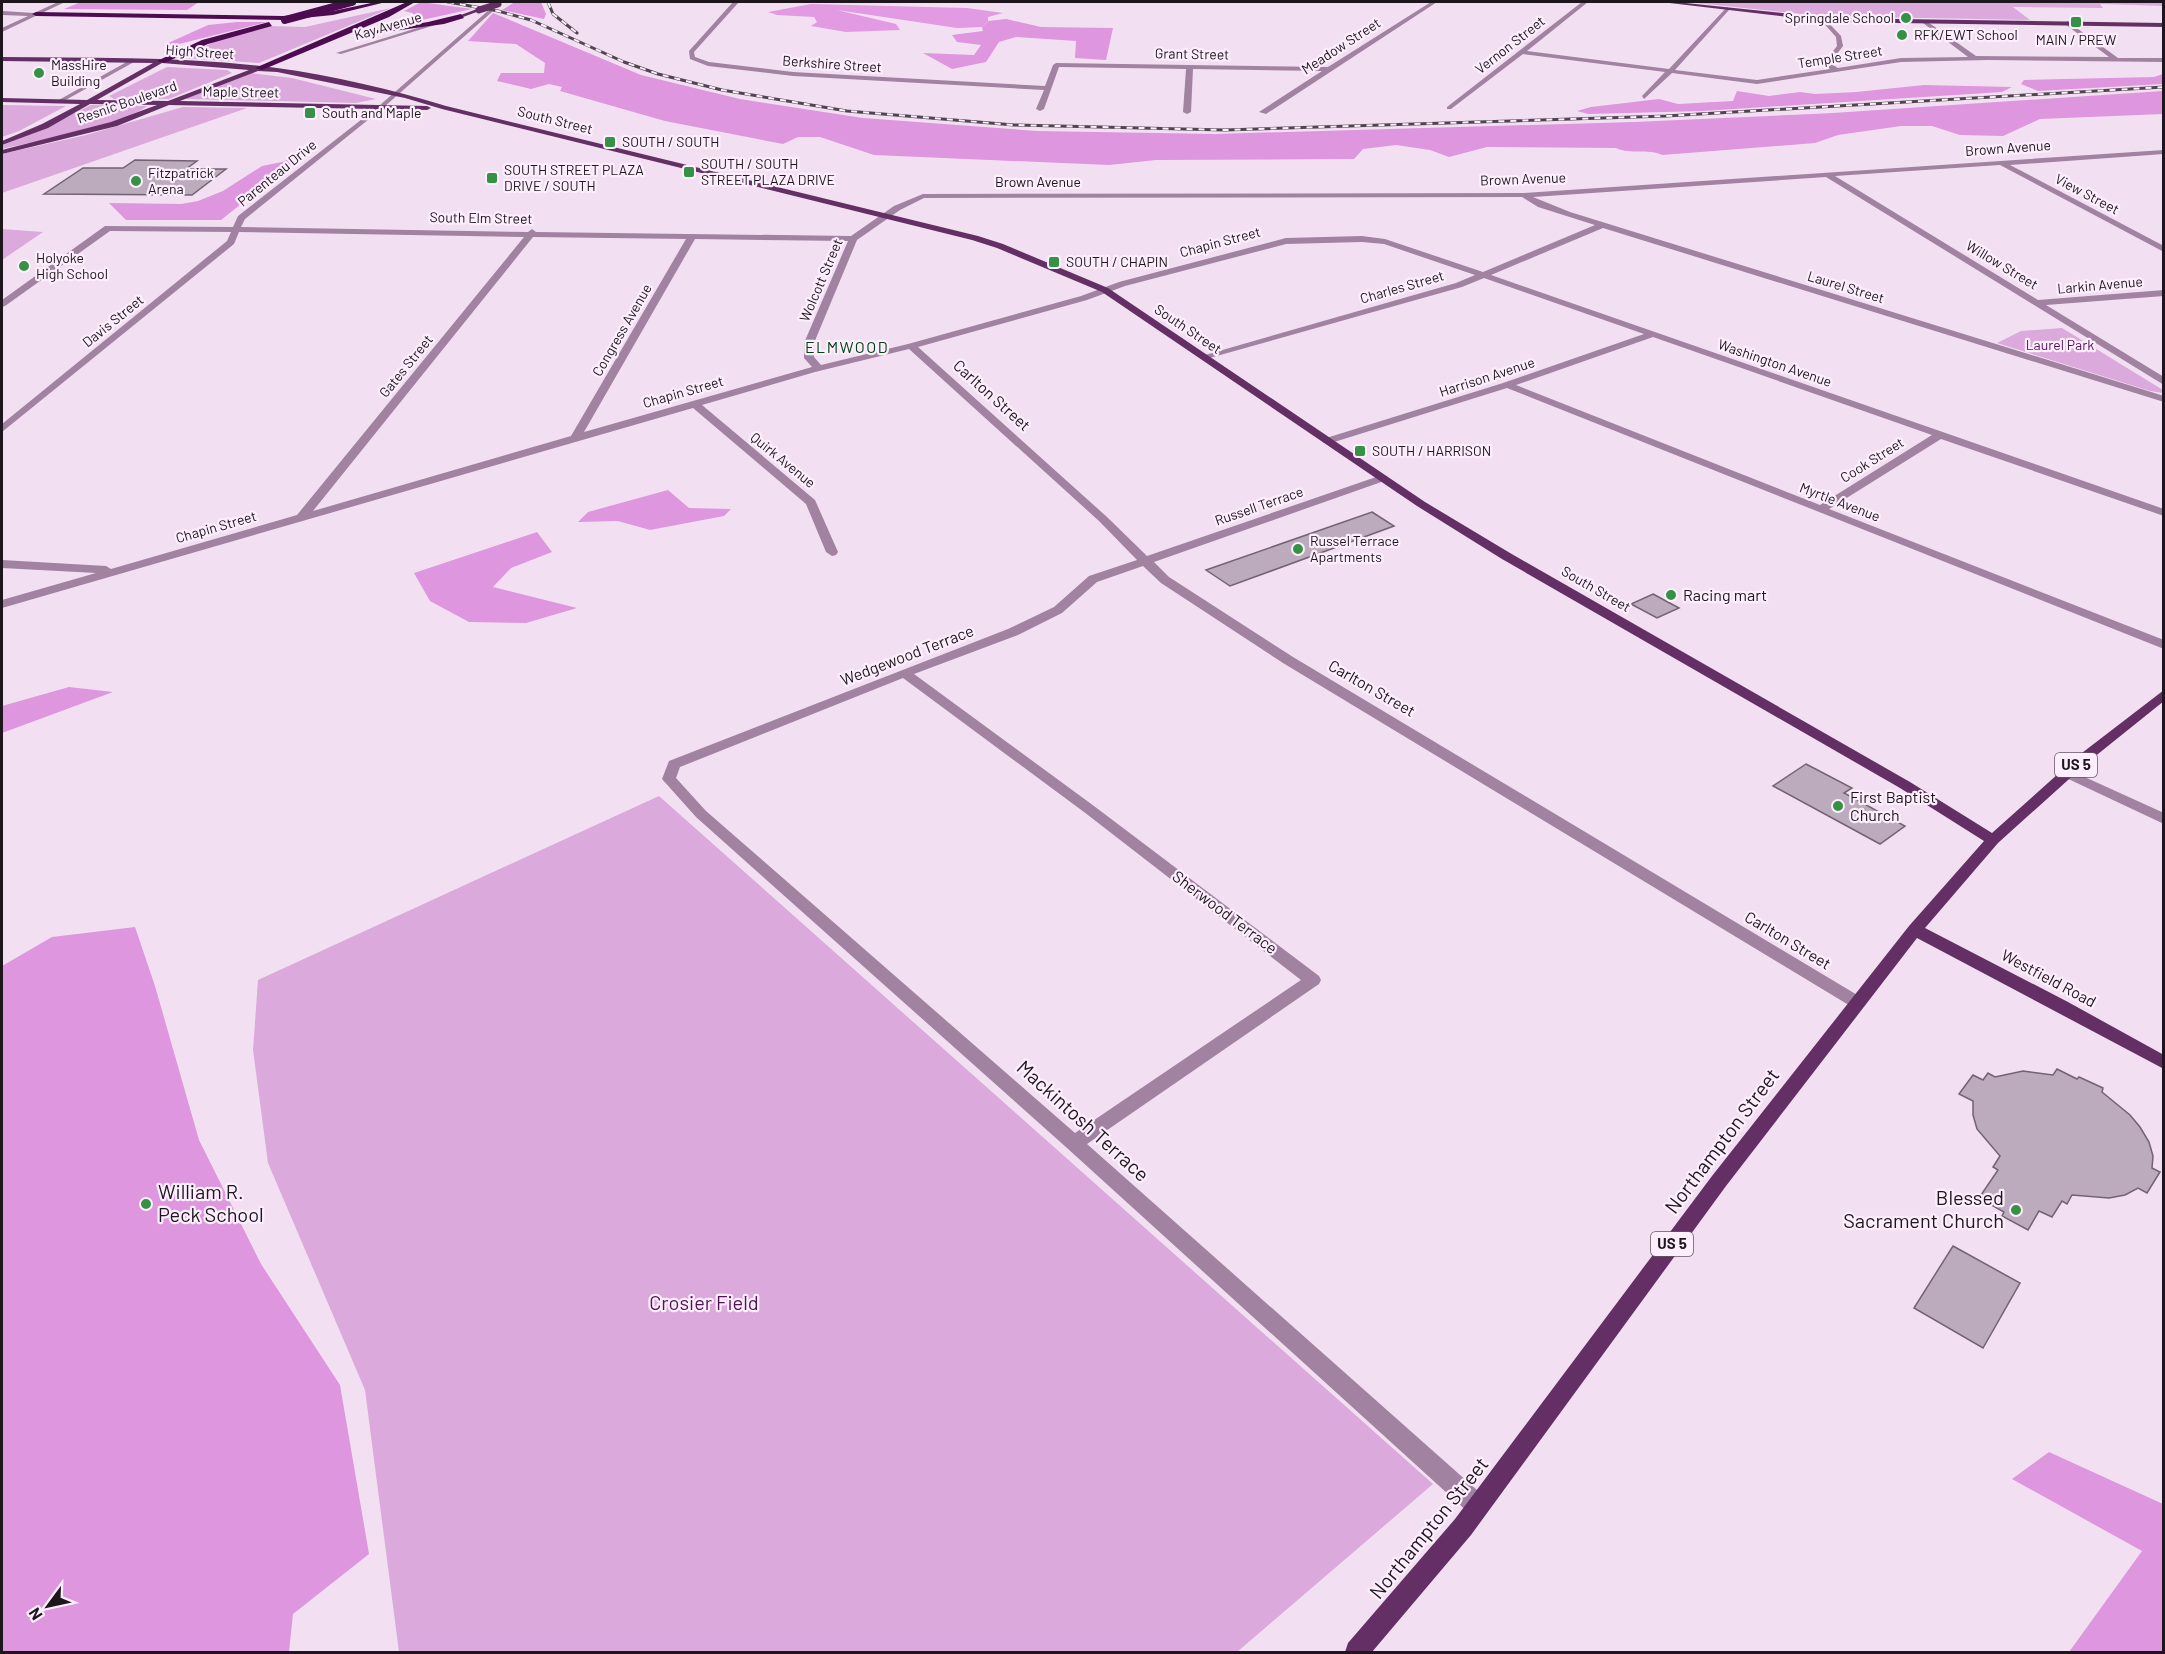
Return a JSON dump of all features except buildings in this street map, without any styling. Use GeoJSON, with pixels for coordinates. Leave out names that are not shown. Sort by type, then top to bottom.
{"type":"FeatureCollection","features":[{"type":"Feature","properties":{"kind":"highway"},"geometry":{"type":"LineString","coordinates":[[161,61],[205,42],[352,2]]}},
{"type":"Feature","properties":{"kind":"highway"},"geometry":{"type":"LineString","coordinates":[[36,14],[277,17],[322,14],[382,2]]}},
{"type":"Feature","properties":{"kind":"highway"},"geometry":{"type":"LineString","coordinates":[[259,68],[411,2]]}},
{"type":"Feature","properties":{"kind":"highway"},"geometry":{"type":"LineString","coordinates":[[36,14],[234,13],[282,9]]}},
{"type":"Feature","properties":{"kind":"highway"},"geometry":{"type":"LineString","coordinates":[[423,24],[460,16]]}},
{"type":"Feature","properties":{"kind":"highway"},"geometry":{"type":"LineString","coordinates":[[323,41],[444,22]]}},
{"type":"Feature","properties":{"kind":"highway"},"geometry":{"type":"LineString","coordinates":[[382,30],[403,34]]}},
{"type":"Feature","properties":{"kind":"main road"},"geometry":{"type":"LineString","coordinates":[[1665,2],[1823,19],[2163,25]]}},
{"type":"Feature","properties":{"kind":"main road","name":"Kay Avenue"},"geometry":{"type":"LineString","coordinates":[[460,16],[500,3]]}},
{"type":"Feature","properties":{"kind":"main road","name":"High Street"},"geometry":{"type":"LineString","coordinates":[[2,59],[161,61],[259,68],[395,95]]}},
{"type":"Feature","properties":{"kind":"main road","name":"Resnic Boulevard"},"geometry":{"type":"LineString","coordinates":[[2,143],[45,126],[161,61]]}},
{"type":"Feature","properties":{"kind":"main road","name":"Resnic Boulevard"},"geometry":{"type":"LineString","coordinates":[[2,152],[114,124],[259,68]]}},
{"type":"Feature","properties":{"kind":"main road","name":"South Street"},"geometry":{"type":"LineString","coordinates":[[395,95],[992,242],[1105,290],[1383,478],[1506,556],[1749,693],[1993,840]]}},
{"type":"Feature","properties":{"kind":"main road","name":"Maple Street"},"geometry":{"type":"LineString","coordinates":[[2,100],[444,108]]}},
{"type":"Feature","properties":{"kind":"main road","name":"Northampton Street"},"geometry":{"type":"LineString","coordinates":[[1357,1653],[1478,1506],[1719,1181],[1915,930],[1993,840],[2067,773],[2163,694]]}},
{"type":"Feature","properties":{"kind":"main road","name":"Westfield Road"},"geometry":{"type":"LineString","coordinates":[[1915,930],[2062,1006],[2163,1063]]}},
{"type":"Feature","properties":{"kind":"street"},"geometry":{"type":"LineString","coordinates":[[2,30],[62,2]]}},
{"type":"Feature","properties":{"kind":"street","name":"Berkshire Street"},"geometry":{"type":"LineString","coordinates":[[736,2],[691,52],[692,58],[708,64],[793,74],[1046,88]]}},
{"type":"Feature","properties":{"kind":"street","name":"Meadow Street"},"geometry":{"type":"LineString","coordinates":[[1263,112],[1434,2]]}},
{"type":"Feature","properties":{"kind":"street","name":"Vernon Street"},"geometry":{"type":"LineString","coordinates":[[1449,108],[1586,2]]}},
{"type":"Feature","properties":{"kind":"street"},"geometry":{"type":"LineString","coordinates":[[1644,97],[1671,72],[1727,9]]}},
{"type":"Feature","properties":{"kind":"street"},"geometry":{"type":"LineString","coordinates":[[395,95],[489,11]]}},
{"type":"Feature","properties":{"kind":"street"},"geometry":{"type":"LineString","coordinates":[[2,13],[36,14]]}},
{"type":"Feature","properties":{"kind":"street","name":"Kay Avenue"},"geometry":{"type":"LineString","coordinates":[[339,53],[460,16]]}},
{"type":"Feature","properties":{"kind":"street"},"geometry":{"type":"LineString","coordinates":[[1823,19],[1839,37],[1840,45],[1830,58],[1830,66],[1838,70]]}},
{"type":"Feature","properties":{"kind":"street","name":"Kay Avenue"},"geometry":{"type":"LineString","coordinates":[[444,22],[476,22]]}},
{"type":"Feature","properties":{"kind":"street"},"geometry":{"type":"LineString","coordinates":[[1926,22],[1974,58]]}},
{"type":"Feature","properties":{"kind":"street"},"geometry":{"type":"LineString","coordinates":[[2067,23],[2117,60]]}},
{"type":"Feature","properties":{"kind":"street","name":"Temple Street"},"geometry":{"type":"LineString","coordinates":[[1523,52],[1757,82],[1901,60],[1974,58],[2163,60]]}},
{"type":"Feature","properties":{"kind":"street"},"geometry":{"type":"LineString","coordinates":[[60,101],[132,61]]}},
{"type":"Feature","properties":{"kind":"street","name":"Grant Street"},"geometry":{"type":"LineString","coordinates":[[1046,88],[1056,65],[1328,69]]}},
{"type":"Feature","properties":{"kind":"street"},"geometry":{"type":"LineString","coordinates":[[1187,112],[1190,66]]}},
{"type":"Feature","properties":{"kind":"street"},"geometry":{"type":"LineString","coordinates":[[1040,109],[1046,88]]}},
{"type":"Feature","properties":{"kind":"street","name":"Parenteau Drive"},"geometry":{"type":"LineString","coordinates":[[237,230],[241,219],[395,95]]}},
{"type":"Feature","properties":{"kind":"street","name":"Brown Avenue"},"geometry":{"type":"LineString","coordinates":[[889,215],[911,200],[923,196],[1524,195],[2163,152]]}},
{"type":"Feature","properties":{"kind":"street","name":"View Street"},"geometry":{"type":"LineString","coordinates":[[1999,162],[2163,250]]}},
{"type":"Feature","properties":{"kind":"street","name":"Willow Street"},"geometry":{"type":"LineString","coordinates":[[1826,174],[2163,382]]}},
{"type":"Feature","properties":{"kind":"street","name":"Laurel Street"},"geometry":{"type":"LineString","coordinates":[[1524,195],[1549,208],[2163,399]]}},
{"type":"Feature","properties":{"kind":"street","name":"Wolcott Street"},"geometry":{"type":"LineString","coordinates":[[820,369],[809,358],[809,344],[853,239],[889,215]]}},
{"type":"Feature","properties":{"kind":"street","name":"Charles Street"},"geometry":{"type":"LineString","coordinates":[[1203,357],[1459,285],[1603,225]]}},
{"type":"Feature","properties":{"kind":"street","name":"South Elm Street"},"geometry":{"type":"LineString","coordinates":[[2,304],[108,228],[532,232],[853,239]]}},
{"type":"Feature","properties":{"kind":"street","name":"Davis Street"},"geometry":{"type":"LineString","coordinates":[[2,429],[231,242],[237,230]]}},
{"type":"Feature","properties":{"kind":"street","name":"Gates Street"},"geometry":{"type":"LineString","coordinates":[[301,518],[532,232]]}},
{"type":"Feature","properties":{"kind":"street","name":"Congress Avenue"},"geometry":{"type":"LineString","coordinates":[[574,439],[693,235]]}},
{"type":"Feature","properties":{"kind":"street","name":"Chapin Street"},"geometry":{"type":"LineString","coordinates":[[2,604],[695,404],[911,346],[1122,284],[1286,241],[1320,238],[1377,240]]}},
{"type":"Feature","properties":{"kind":"street","name":"Washington Avenue"},"geometry":{"type":"LineString","coordinates":[[1377,240],[1418,252],[1481,276],[2163,513]]}},
{"type":"Feature","properties":{"kind":"street","name":"Larkin Avenue"},"geometry":{"type":"LineString","coordinates":[[2038,303],[2163,293]]}},
{"type":"Feature","properties":{"kind":"street","name":"Harrison Avenue"},"geometry":{"type":"LineString","coordinates":[[1328,441],[1507,386],[1653,334]]}},
{"type":"Feature","properties":{"kind":"street","name":"Carlton Street"},"geometry":{"type":"LineString","coordinates":[[911,346],[1103,519],[1165,580],[1288,660],[1419,736],[1858,1003]]}},
{"type":"Feature","properties":{"kind":"street","name":"Myrtle Avenue"},"geometry":{"type":"LineString","coordinates":[[1507,386],[2163,645]]}},
{"type":"Feature","properties":{"kind":"street","name":"Quirk Avenue"},"geometry":{"type":"LineString","coordinates":[[695,404],[811,502],[832,552]]}},
{"type":"Feature","properties":{"kind":"street","name":"Cook Street"},"geometry":{"type":"LineString","coordinates":[[1820,510],[1940,435]]}},
{"type":"Feature","properties":{"kind":"street","name":"Russell Terrace"},"geometry":{"type":"LineString","coordinates":[[1145,561],[1383,478]]}},
{"type":"Feature","properties":{"kind":"street","name":"Wedgewood Terrace"},"geometry":{"type":"LineString","coordinates":[[673,766],[904,673],[1013,632],[1058,610],[1093,579],[1145,561]]}},
{"type":"Feature","properties":{"kind":"street"},"geometry":{"type":"LineString","coordinates":[[2,564],[118,570]]}},
{"type":"Feature","properties":{"kind":"street","name":"Sherwood Terrace"},"geometry":{"type":"LineString","coordinates":[[904,673],[1089,809],[1313,980],[1074,1143]]}},
{"type":"Feature","properties":{"kind":"street","name":"Mackintosh Terrace"},"geometry":{"type":"LineString","coordinates":[[673,766],[669,779],[701,814],[1074,1143],[1478,1506]]}},
{"type":"Feature","properties":{"kind":"street"},"geometry":{"type":"LineString","coordinates":[[2067,773],[2163,819]]}},
{"type":"Feature","properties":{"kind":"green space"},"geometry":{"type":"Polygon","coordinates":[[[1687,2],[2163,2],[2164,6],[2100,4],[2103,8],[2013,7],[2030,20],[1820,16],[1687,2]]]}},
{"type":"Feature","properties":{"kind":"green space"},"geometry":{"type":"Polygon","coordinates":[[[391,8],[259,63],[181,58],[216,41],[269,26],[305,27],[391,8]]]}},
{"type":"Feature","properties":{"kind":"green space"},"geometry":{"type":"Polygon","coordinates":[[[167,67],[227,70],[232,73],[169,99],[114,99],[109,96],[167,67]]]}},
{"type":"Feature","properties":{"kind":"green space"},"geometry":{"type":"Polygon","coordinates":[[[250,73],[292,78],[376,99],[356,103],[185,99],[250,73]]]}},
{"type":"Feature","properties":{"kind":"green space"},"geometry":{"type":"Polygon","coordinates":[[[2,105],[66,106],[19,131],[2,137],[2,105]]]}},
{"type":"Feature","properties":{"kind":"green space"},"geometry":{"type":"Polygon","coordinates":[[[91,105],[147,106],[119,120],[99,126],[2,149],[2,145],[34,133],[91,105]]]}},
{"type":"Feature","properties":{"kind":"green space"},"geometry":{"type":"Polygon","coordinates":[[[183,107],[247,108],[2,193],[2,154],[86,135],[183,107]]]}},
{"type":"Feature","properties":{"kind":"green space"},"geometry":{"type":"Polygon","coordinates":[[[2,229],[43,232],[2,260],[2,229]]]}},
{"type":"Feature","properties":{"kind":"green space","name":"Laurel Park"},"geometry":{"type":"Polygon","coordinates":[[[2062,328],[2163,390],[2163,393],[2150,391],[1997,343],[2021,331],[2062,328]]]}},
{"type":"Feature","properties":{"kind":"green space","name":"Crosier Field"},"geometry":{"type":"Polygon","coordinates":[[[659,796],[1433,1484],[1237,1652],[399,1652],[365,1390],[268,1163],[253,1050],[258,980],[659,796]]]}},
{"type":"Feature","properties":{"kind":"shaded area"},"geometry":{"type":"Polygon","coordinates":[[[81,2],[199,2],[187,10],[64,9],[81,2]]]}},
{"type":"Feature","properties":{"kind":"shaded area"},"geometry":{"type":"Polygon","coordinates":[[[421,2],[472,9],[422,20],[404,11],[421,2]]]}},
{"type":"Feature","properties":{"kind":"shaded area"},"geometry":{"type":"Polygon","coordinates":[[[515,2],[541,2],[546,14],[544,19],[502,10],[515,2]]]}},
{"type":"Feature","properties":{"kind":"shaded area"},"geometry":{"type":"Polygon","coordinates":[[[811,4],[967,8],[1003,13],[988,17],[988,21],[982,27],[957,28],[837,10],[896,24],[900,30],[846,32],[811,26],[817,22],[814,17],[777,15],[768,12],[811,4]]]}},
{"type":"Feature","properties":{"kind":"shaded area"},"geometry":{"type":"Polygon","coordinates":[[[493,13],[641,75],[740,99],[863,118],[1037,131],[1215,134],[1634,122],[1833,113],[2163,91],[2163,114],[2040,119],[2003,136],[1960,135],[1932,126],[1901,126],[1838,135],[1815,143],[1662,155],[1616,148],[1487,147],[1449,157],[1430,150],[1396,145],[1363,149],[1354,159],[1156,160],[1109,165],[874,155],[820,137],[798,137],[783,144],[665,121],[560,91],[562,87],[549,84],[531,89],[497,81],[501,73],[544,73],[545,63],[516,44],[468,41],[493,13]]]}},
{"type":"Feature","properties":{"kind":"shaded area"},"geometry":{"type":"Polygon","coordinates":[[[1006,19],[1041,27],[1113,28],[1106,60],[1075,58],[1076,41],[1016,37],[999,42],[986,62],[952,69],[923,53],[974,55],[981,45],[957,42],[952,35],[983,31],[982,27],[988,21],[1006,19]]]}},
{"type":"Feature","properties":{"kind":"shaded area"},"geometry":{"type":"Polygon","coordinates":[[[267,22],[167,47],[166,44],[208,25],[267,22]]]}},
{"type":"Feature","properties":{"kind":"shaded area"},"geometry":{"type":"Polygon","coordinates":[[[2163,74],[2163,84],[2038,91],[2021,84],[2024,80],[2154,77],[2163,74]]]}},
{"type":"Feature","properties":{"kind":"shaded area"},"geometry":{"type":"Polygon","coordinates":[[[1924,85],[2012,87],[2002,92],[1703,111],[1588,114],[1577,111],[1591,107],[1659,99],[1678,104],[1733,101],[1737,91],[1769,96],[1800,92],[1815,94],[1856,92],[1924,85]]]}},
{"type":"Feature","properties":{"kind":"shaded area"},"geometry":{"type":"Polygon","coordinates":[[[306,152],[221,220],[126,220],[109,203],[181,204],[198,201],[223,191],[262,166],[282,162],[306,152]]]}},
{"type":"Feature","properties":{"kind":"shaded area"},"geometry":{"type":"Polygon","coordinates":[[[668,490],[689,508],[731,509],[724,516],[650,530],[618,521],[578,522],[588,512],[668,490]]]}},
{"type":"Feature","properties":{"kind":"shaded area"},"geometry":{"type":"Polygon","coordinates":[[[537,532],[552,552],[511,568],[493,587],[577,608],[526,623],[469,622],[430,601],[414,573],[537,532]]]}},
{"type":"Feature","properties":{"kind":"shaded area"},"geometry":{"type":"Polygon","coordinates":[[[69,687],[113,692],[2,733],[2,706],[69,687]]]}},
{"type":"Feature","properties":{"kind":"shaded area"},"geometry":{"type":"Polygon","coordinates":[[[135,927],[155,986],[199,1140],[261,1264],[340,1385],[369,1554],[293,1614],[289,1652],[2,1652],[2,966],[52,937],[135,927]]]}},
{"type":"Feature","properties":{"kind":"shaded area"},"geometry":{"type":"Polygon","coordinates":[[[2049,1452],[2163,1504],[2163,1652],[2069,1652],[2142,1551],[2012,1479],[2049,1452]]]}},
{"type":"Feature","properties":{"kind":"railway"},"geometry":{"type":"LineString","coordinates":[[448,2],[498,11],[531,20],[624,62],[658,74],[722,90],[847,111],[1014,125],[1225,130],[1666,116],[2164,87]]}},
{"type":"Feature","properties":{"kind":"railway"},"geometry":{"type":"LineString","coordinates":[[548,2],[553,14],[577,33]]}},
{"type":"Feature","properties":{"kind":"place","name":"Springdale School"},"geometry":{"type":"Point","coordinates":[1906,18]}},
{"type":"Feature","properties":{"kind":"place","name":"MAIN / PREW"},"geometry":{"type":"Point","coordinates":[2076,22]}},
{"type":"Feature","properties":{"kind":"place","name":"RFK/EWT School"},"geometry":{"type":"Point","coordinates":[1902,35]}},
{"type":"Feature","properties":{"kind":"place","name":"MassHire Building"},"geometry":{"type":"Point","coordinates":[39,73]}},
{"type":"Feature","properties":{"kind":"place","name":"South and Maple"},"geometry":{"type":"Point","coordinates":[310,113]}},
{"type":"Feature","properties":{"kind":"place","name":"SOUTH / SOUTH"},"geometry":{"type":"Point","coordinates":[610,142]}},
{"type":"Feature","properties":{"kind":"place","name":"SOUTH / SOUTH STREET PLAZA DRIVE"},"geometry":{"type":"Point","coordinates":[689,172]}},
{"type":"Feature","properties":{"kind":"place","name":"SOUTH STREET PLAZA DRIVE / SOUTH"},"geometry":{"type":"Point","coordinates":[492,178]}},
{"type":"Feature","properties":{"kind":"place","name":"Fitzpatrick Arena"},"geometry":{"type":"Point","coordinates":[136,181]}},
{"type":"Feature","properties":{"kind":"place","name":"SOUTH / CHAPIN"},"geometry":{"type":"Point","coordinates":[1054,262]}},
{"type":"Feature","properties":{"kind":"place","name":"Holyoke High School"},"geometry":{"type":"Point","coordinates":[24,266]}},
{"type":"Feature","properties":{"kind":"place","name":"SOUTH / HARRISON"},"geometry":{"type":"Point","coordinates":[1360,451]}},
{"type":"Feature","properties":{"kind":"place","name":"Russel Terrace Apartments"},"geometry":{"type":"Point","coordinates":[1298,549]}},
{"type":"Feature","properties":{"kind":"place","name":"Racing mart"},"geometry":{"type":"Point","coordinates":[1671,595]}},
{"type":"Feature","properties":{"kind":"place","name":"First Baptist Church"},"geometry":{"type":"Point","coordinates":[1838,806]}},
{"type":"Feature","properties":{"kind":"place","name":"William R. Peck School"},"geometry":{"type":"Point","coordinates":[146,1204]}},
{"type":"Feature","properties":{"kind":"place","name":"Blessed Sacrament Church"},"geometry":{"type":"Point","coordinates":[2016,1210]}},
{"type":"Feature","properties":{"kind":"district","name":"ELMWOOD"},"geometry":{"type":"Point","coordinates":[847,347]}}]}
